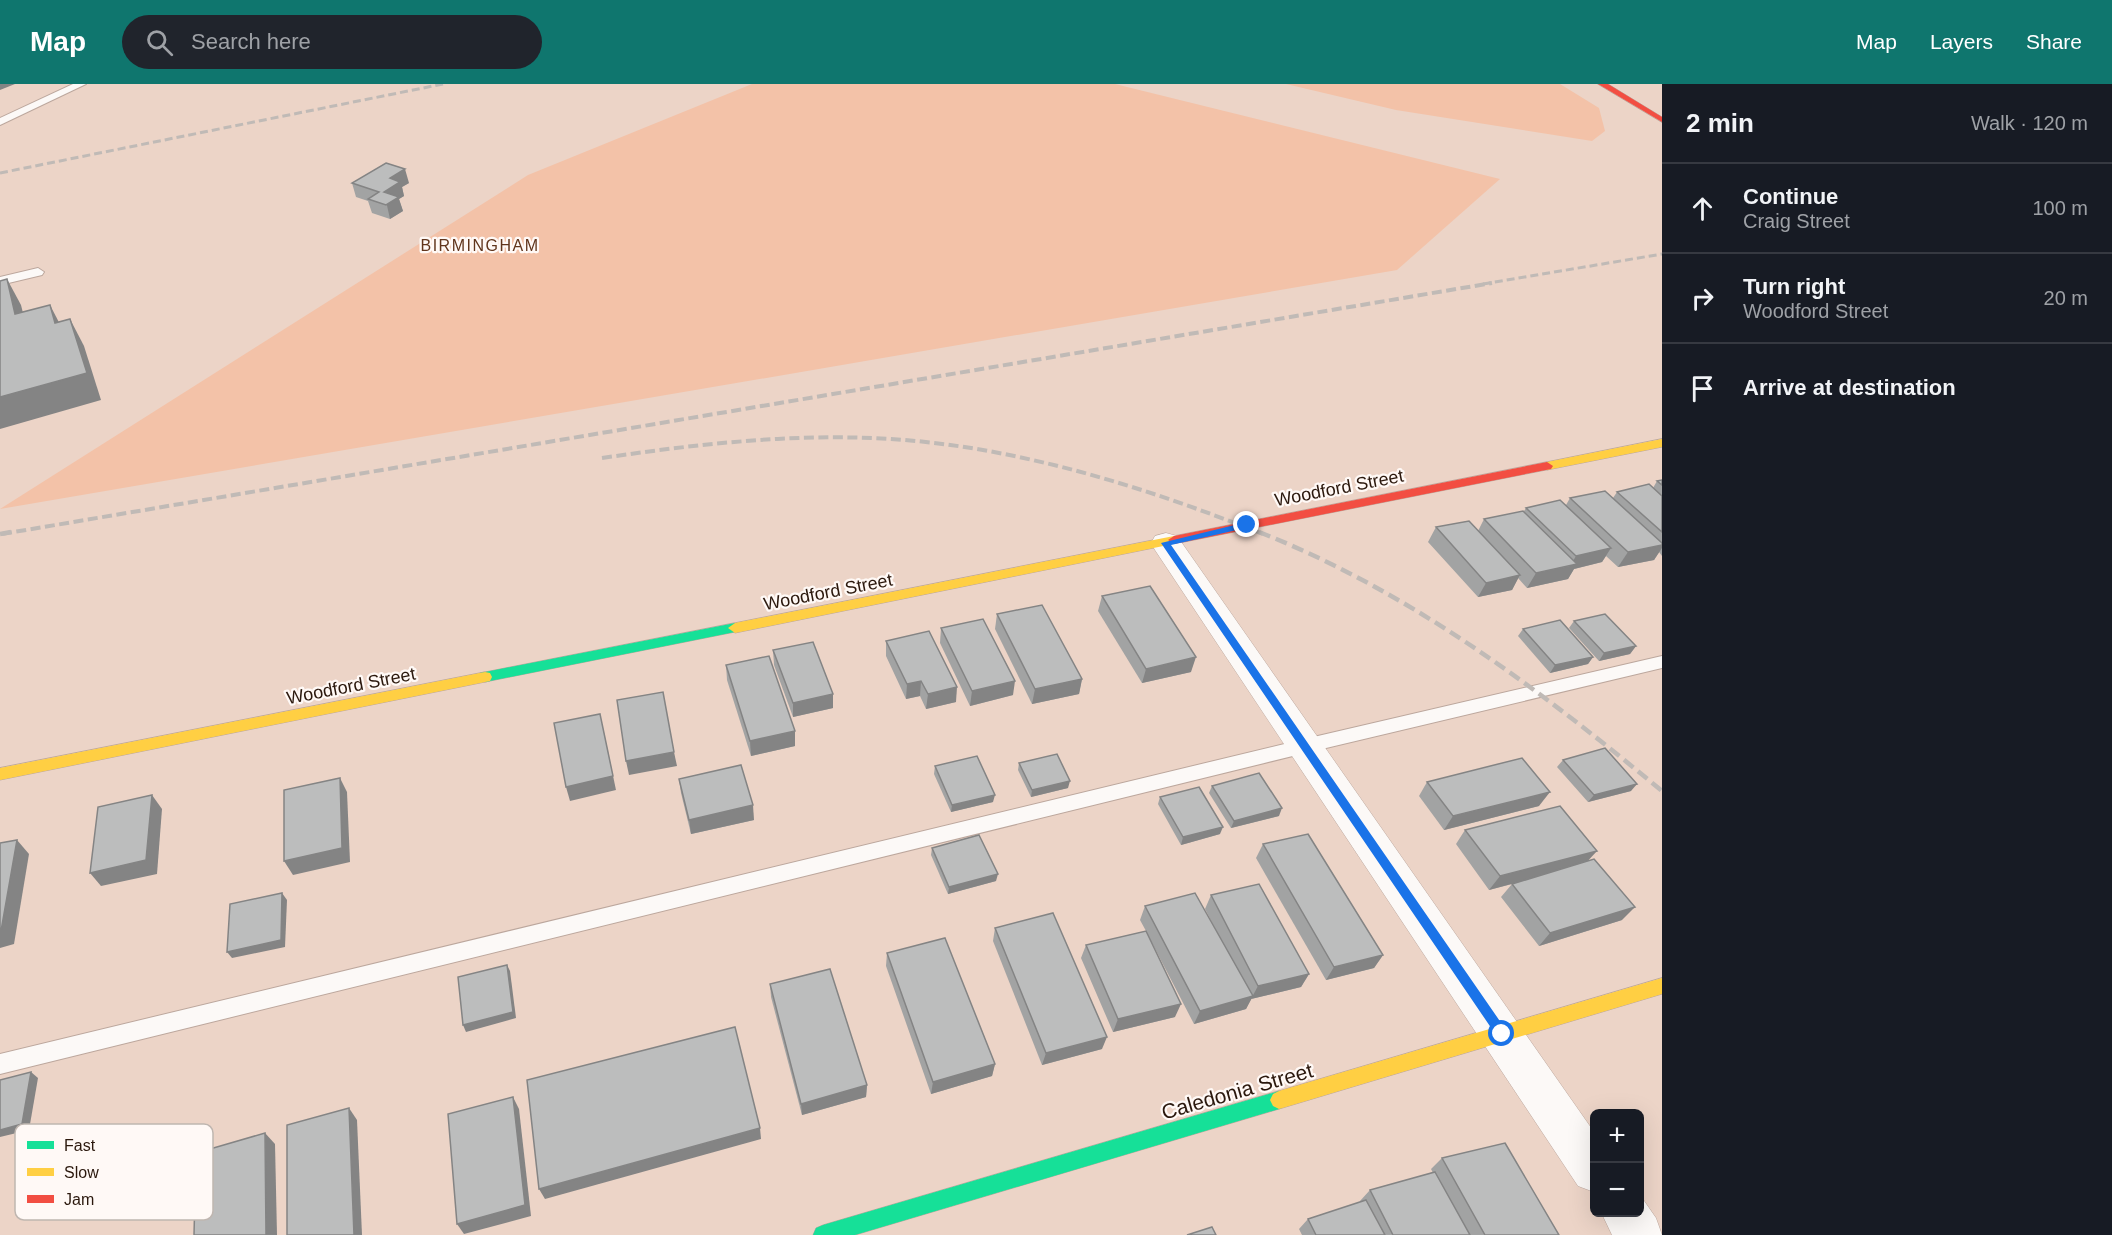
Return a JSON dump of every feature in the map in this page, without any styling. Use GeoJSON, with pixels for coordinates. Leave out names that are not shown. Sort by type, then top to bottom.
{"type":"FeatureCollection","features":[{"type":"Feature","properties":{"kind":"street"},"geometry":{"type":"LineString","coordinates":[[1602,84],[1662,120]]}},
{"type":"Feature","properties":{"kind":"street","name":"Woodford Street"},"geometry":{"type":"LineString","coordinates":[[0,774],[1166,543],[1662,442]]}},
{"type":"Feature","properties":{"kind":"street"},"geometry":{"type":"LineString","coordinates":[[1166,543],[1590,1164]]}},
{"type":"Feature","properties":{"kind":"street","name":"Caledonia Street"},"geometry":{"type":"LineString","coordinates":[[823,1235],[1662,986]]}},
{"type":"Feature","properties":{"kind":"street"},"geometry":{"type":"LineString","coordinates":[[1627,1217],[1639,1235]]}},
{"type":"Feature","properties":{"kind":"lane"},"geometry":{"type":"LineString","coordinates":[[0,122],[81,84]]}},
{"type":"Feature","properties":{"kind":"lane"},"geometry":{"type":"LineString","coordinates":[[0,281],[38,272]]}},
{"type":"Feature","properties":{"kind":"lane"},"geometry":{"type":"LineString","coordinates":[[0,1064],[1305,746],[1662,662]]}},
{"type":"Feature","properties":{"kind":"shaded area"},"geometry":{"type":"Polygon","coordinates":[[[752,84],[1115,84],[1500,179],[1397,270],[0,509],[528,175],[752,84]]]}},
{"type":"Feature","properties":{"kind":"shaded area"},"geometry":{"type":"Polygon","coordinates":[[[1286,84],[1560,84],[1599,108],[1605,131],[1592,141],[1396,110],[1286,84]]]}},
{"type":"Feature","properties":{"kind":"building"},"geometry":{"type":"Polygon","coordinates":[[[386,163],[405,169],[390,178],[400,182],[384,192],[399,197],[386,205],[368,199],[379,192],[352,183],[386,163]]]}},
{"type":"Feature","properties":{"kind":"building"},"geometry":{"type":"Polygon","coordinates":[[[7,279],[15,314],[50,305],[55,323],[70,319],[87,373],[0,397],[0,281],[7,279]]]}},
{"type":"Feature","properties":{"kind":"building"},"geometry":{"type":"Polygon","coordinates":[[[1649,484],[1662,496],[1662,532],[1617,492],[1649,484]]]}},
{"type":"Feature","properties":{"kind":"building"},"geometry":{"type":"Polygon","coordinates":[[[1605,491],[1662,545],[1628,552],[1570,498],[1605,491]]]}},
{"type":"Feature","properties":{"kind":"building"},"geometry":{"type":"Polygon","coordinates":[[[1560,500],[1611,548],[1576,556],[1526,508],[1560,500]]]}},
{"type":"Feature","properties":{"kind":"building"},"geometry":{"type":"Polygon","coordinates":[[[1523,511],[1577,564],[1536,573],[1484,519],[1523,511]]]}},
{"type":"Feature","properties":{"kind":"building"},"geometry":{"type":"Polygon","coordinates":[[[1469,521],[1520,575],[1486,583],[1436,527],[1469,521]]]}},
{"type":"Feature","properties":{"kind":"building"},"geometry":{"type":"Polygon","coordinates":[[[1150,586],[1196,657],[1146,669],[1102,596],[1150,586]]]}},
{"type":"Feature","properties":{"kind":"building"},"geometry":{"type":"Polygon","coordinates":[[[1042,605],[1082,679],[1035,689],[997,614],[1042,605]]]}},
{"type":"Feature","properties":{"kind":"building"},"geometry":{"type":"Polygon","coordinates":[[[1605,614],[1636,646],[1604,653],[1574,621],[1605,614]]]}},
{"type":"Feature","properties":{"kind":"building"},"geometry":{"type":"Polygon","coordinates":[[[983,619],[1015,681],[972,691],[941,628],[983,619]]]}},
{"type":"Feature","properties":{"kind":"building"},"geometry":{"type":"Polygon","coordinates":[[[1560,620],[1593,657],[1555,665],[1523,629],[1560,620]]]}},
{"type":"Feature","properties":{"kind":"building"},"geometry":{"type":"Polygon","coordinates":[[[929,631],[957,687],[928,694],[921,681],[907,684],[886,641],[929,631]]]}},
{"type":"Feature","properties":{"kind":"building"},"geometry":{"type":"Polygon","coordinates":[[[813,642],[833,694],[793,703],[773,650],[813,642]]]}},
{"type":"Feature","properties":{"kind":"building"},"geometry":{"type":"Polygon","coordinates":[[[769,656],[795,731],[750,741],[726,665],[769,656]]]}},
{"type":"Feature","properties":{"kind":"building"},"geometry":{"type":"Polygon","coordinates":[[[663,692],[674,752],[626,761],[617,700],[663,692]]]}},
{"type":"Feature","properties":{"kind":"building"},"geometry":{"type":"Polygon","coordinates":[[[600,714],[613,776],[566,787],[554,723],[600,714]]]}},
{"type":"Feature","properties":{"kind":"building"},"geometry":{"type":"Polygon","coordinates":[[[1605,748],[1637,784],[1594,795],[1563,760],[1605,748]]]}},
{"type":"Feature","properties":{"kind":"building"},"geometry":{"type":"Polygon","coordinates":[[[1057,754],[1070,781],[1032,790],[1019,763],[1057,754]]]}},
{"type":"Feature","properties":{"kind":"building"},"geometry":{"type":"Polygon","coordinates":[[[977,756],[995,795],[952,805],[935,766],[977,756]]]}},
{"type":"Feature","properties":{"kind":"building"},"geometry":{"type":"Polygon","coordinates":[[[1522,758],[1550,792],[1453,816],[1427,782],[1522,758]]]}},
{"type":"Feature","properties":{"kind":"building"},"geometry":{"type":"Polygon","coordinates":[[[741,765],[753,805],[689,820],[679,779],[741,765]]]}},
{"type":"Feature","properties":{"kind":"building"},"geometry":{"type":"Polygon","coordinates":[[[1259,773],[1282,808],[1234,821],[1212,786],[1259,773]]]}},
{"type":"Feature","properties":{"kind":"building"},"geometry":{"type":"Polygon","coordinates":[[[340,778],[342,848],[284,861],[284,790],[340,778]]]}},
{"type":"Feature","properties":{"kind":"building"},"geometry":{"type":"Polygon","coordinates":[[[1199,787],[1223,827],[1183,837],[1160,797],[1199,787]]]}},
{"type":"Feature","properties":{"kind":"building"},"geometry":{"type":"Polygon","coordinates":[[[152,795],[146,860],[90,873],[98,807],[152,795]]]}},
{"type":"Feature","properties":{"kind":"building"},"geometry":{"type":"Polygon","coordinates":[[[1560,806],[1597,851],[1500,876],[1465,830],[1560,806]]]}},
{"type":"Feature","properties":{"kind":"building"},"geometry":{"type":"Polygon","coordinates":[[[1308,834],[1383,955],[1334,967],[1263,844],[1308,834]]]}},
{"type":"Feature","properties":{"kind":"building"},"geometry":{"type":"Polygon","coordinates":[[[979,835],[998,874],[949,887],[932,848],[979,835]]]}},
{"type":"Feature","properties":{"kind":"building"},"geometry":{"type":"Polygon","coordinates":[[[17,840],[1,931],[0,931],[0,843],[17,840]]]}},
{"type":"Feature","properties":{"kind":"building"},"geometry":{"type":"Polygon","coordinates":[[[1594,859],[1635,907],[1550,933],[1512,884],[1594,859]]]}},
{"type":"Feature","properties":{"kind":"building"},"geometry":{"type":"Polygon","coordinates":[[[1259,884],[1309,974],[1258,986],[1211,895],[1259,884]]]}},
{"type":"Feature","properties":{"kind":"building"},"geometry":{"type":"Polygon","coordinates":[[[282,893],[281,940],[227,952],[230,904],[282,893]]]}},
{"type":"Feature","properties":{"kind":"building"},"geometry":{"type":"Polygon","coordinates":[[[1195,893],[1253,996],[1200,1011],[1145,906],[1195,893]]]}},
{"type":"Feature","properties":{"kind":"building"},"geometry":{"type":"Polygon","coordinates":[[[1053,913],[1107,1037],[1046,1053],[995,928],[1053,913]]]}},
{"type":"Feature","properties":{"kind":"building"},"geometry":{"type":"Polygon","coordinates":[[[1146,931],[1181,1004],[1118,1019],[1086,945],[1146,931]]]}},
{"type":"Feature","properties":{"kind":"building"},"geometry":{"type":"Polygon","coordinates":[[[945,938],[995,1064],[933,1082],[887,953],[945,938]]]}},
{"type":"Feature","properties":{"kind":"building"},"geometry":{"type":"Polygon","coordinates":[[[507,965],[513,1012],[463,1025],[458,977],[507,965]]]}},
{"type":"Feature","properties":{"kind":"building"},"geometry":{"type":"Polygon","coordinates":[[[830,969],[867,1085],[801,1104],[770,984],[830,969]]]}},
{"type":"Feature","properties":{"kind":"building"},"geometry":{"type":"Polygon","coordinates":[[[735,1027],[760,1128],[539,1189],[527,1080],[735,1027]]]}},
{"type":"Feature","properties":{"kind":"building"},"geometry":{"type":"Polygon","coordinates":[[[31,1072],[22,1124],[15,1124],[0,1130],[0,1080],[31,1072]]]}},
{"type":"Feature","properties":{"kind":"building"},"geometry":{"type":"Polygon","coordinates":[[[513,1097],[525,1205],[457,1224],[448,1114],[513,1097]]]}},
{"type":"Feature","properties":{"kind":"building"},"geometry":{"type":"Polygon","coordinates":[[[349,1108],[354,1235],[287,1235],[287,1125],[349,1108]]]}},
{"type":"Feature","properties":{"kind":"building"},"geometry":{"type":"Polygon","coordinates":[[[265,1133],[266,1235],[194,1235],[194,1220],[213,1220],[213,1148],[265,1133]]]}},
{"type":"Feature","properties":{"kind":"building"},"geometry":{"type":"Polygon","coordinates":[[[1505,1143],[1559,1235],[1485,1235],[1442,1158],[1505,1143]]]}},
{"type":"Feature","properties":{"kind":"building"},"geometry":{"type":"Polygon","coordinates":[[[1435,1172],[1470,1235],[1393,1235],[1370,1190],[1435,1172]]]}},
{"type":"Feature","properties":{"kind":"building"},"geometry":{"type":"Polygon","coordinates":[[[1366,1200],[1385,1235],[1316,1235],[1308,1219],[1366,1200]]]}},
{"type":"Feature","properties":{"kind":"building"},"geometry":{"type":"Polygon","coordinates":[[[1212,1227],[1216,1235],[1187,1235],[1212,1227]]]}},
{"type":"Feature","properties":{"kind":"railway"},"geometry":{"type":"LineString","coordinates":[[0,173],[443,84]]}},
{"type":"Feature","properties":{"kind":"railway"},"geometry":{"type":"LineString","coordinates":[[1483,284],[1662,254]]}},
{"type":"Feature","properties":{"kind":"railway"},"geometry":{"type":"LineString","coordinates":[[2,534],[1492,283]]}},
{"type":"Feature","properties":{"kind":"railway"},"geometry":{"type":"LineString","coordinates":[[602,458],[710,444],[818,437],[939,443],[1033,460],[1127,485],[1263,534]]}},
{"type":"Feature","properties":{"kind":"railway"},"geometry":{"type":"LineString","coordinates":[[0,534],[11,532]]}},
{"type":"Feature","properties":{"kind":"railway"},"geometry":{"type":"LineString","coordinates":[[1259,532],[1368,583],[1471,645],[1568,716],[1662,791]]}},
{"type":"Feature","properties":{"kind":"traffic: fast"},"geometry":{"type":"LineString","coordinates":[[485,677],[735,628]]}},
{"type":"Feature","properties":{"kind":"traffic: fast"},"geometry":{"type":"LineString","coordinates":[[823,1235],[1279,1100]]}},
{"type":"Feature","properties":{"kind":"traffic: slow"},"geometry":{"type":"LineString","coordinates":[[1547,466],[1662,443]]}},
{"type":"Feature","properties":{"kind":"traffic: slow"},"geometry":{"type":"LineString","coordinates":[[735,628],[1174,540]]}},
{"type":"Feature","properties":{"kind":"traffic: slow"},"geometry":{"type":"LineString","coordinates":[[0,774],[485,677]]}},
{"type":"Feature","properties":{"kind":"traffic: slow"},"geometry":{"type":"LineString","coordinates":[[1279,1100],[1662,986]]}},
{"type":"Feature","properties":{"kind":"traffic: jam"},"geometry":{"type":"LineString","coordinates":[[1602,84],[1662,120]]}},
{"type":"Feature","properties":{"kind":"traffic: jam"},"geometry":{"type":"LineString","coordinates":[[1174,540],[1547,466]]}},
{"type":"Feature","properties":{"kind":"district","name":"BIRMINGHAM"},"geometry":{"type":"Point","coordinates":[480,245]}},
{"type":"Feature","properties":{"kind":"route"},"geometry":{"type":"LineString","coordinates":[[1247,525],[1166,543],[1502,1034]]}}]}
